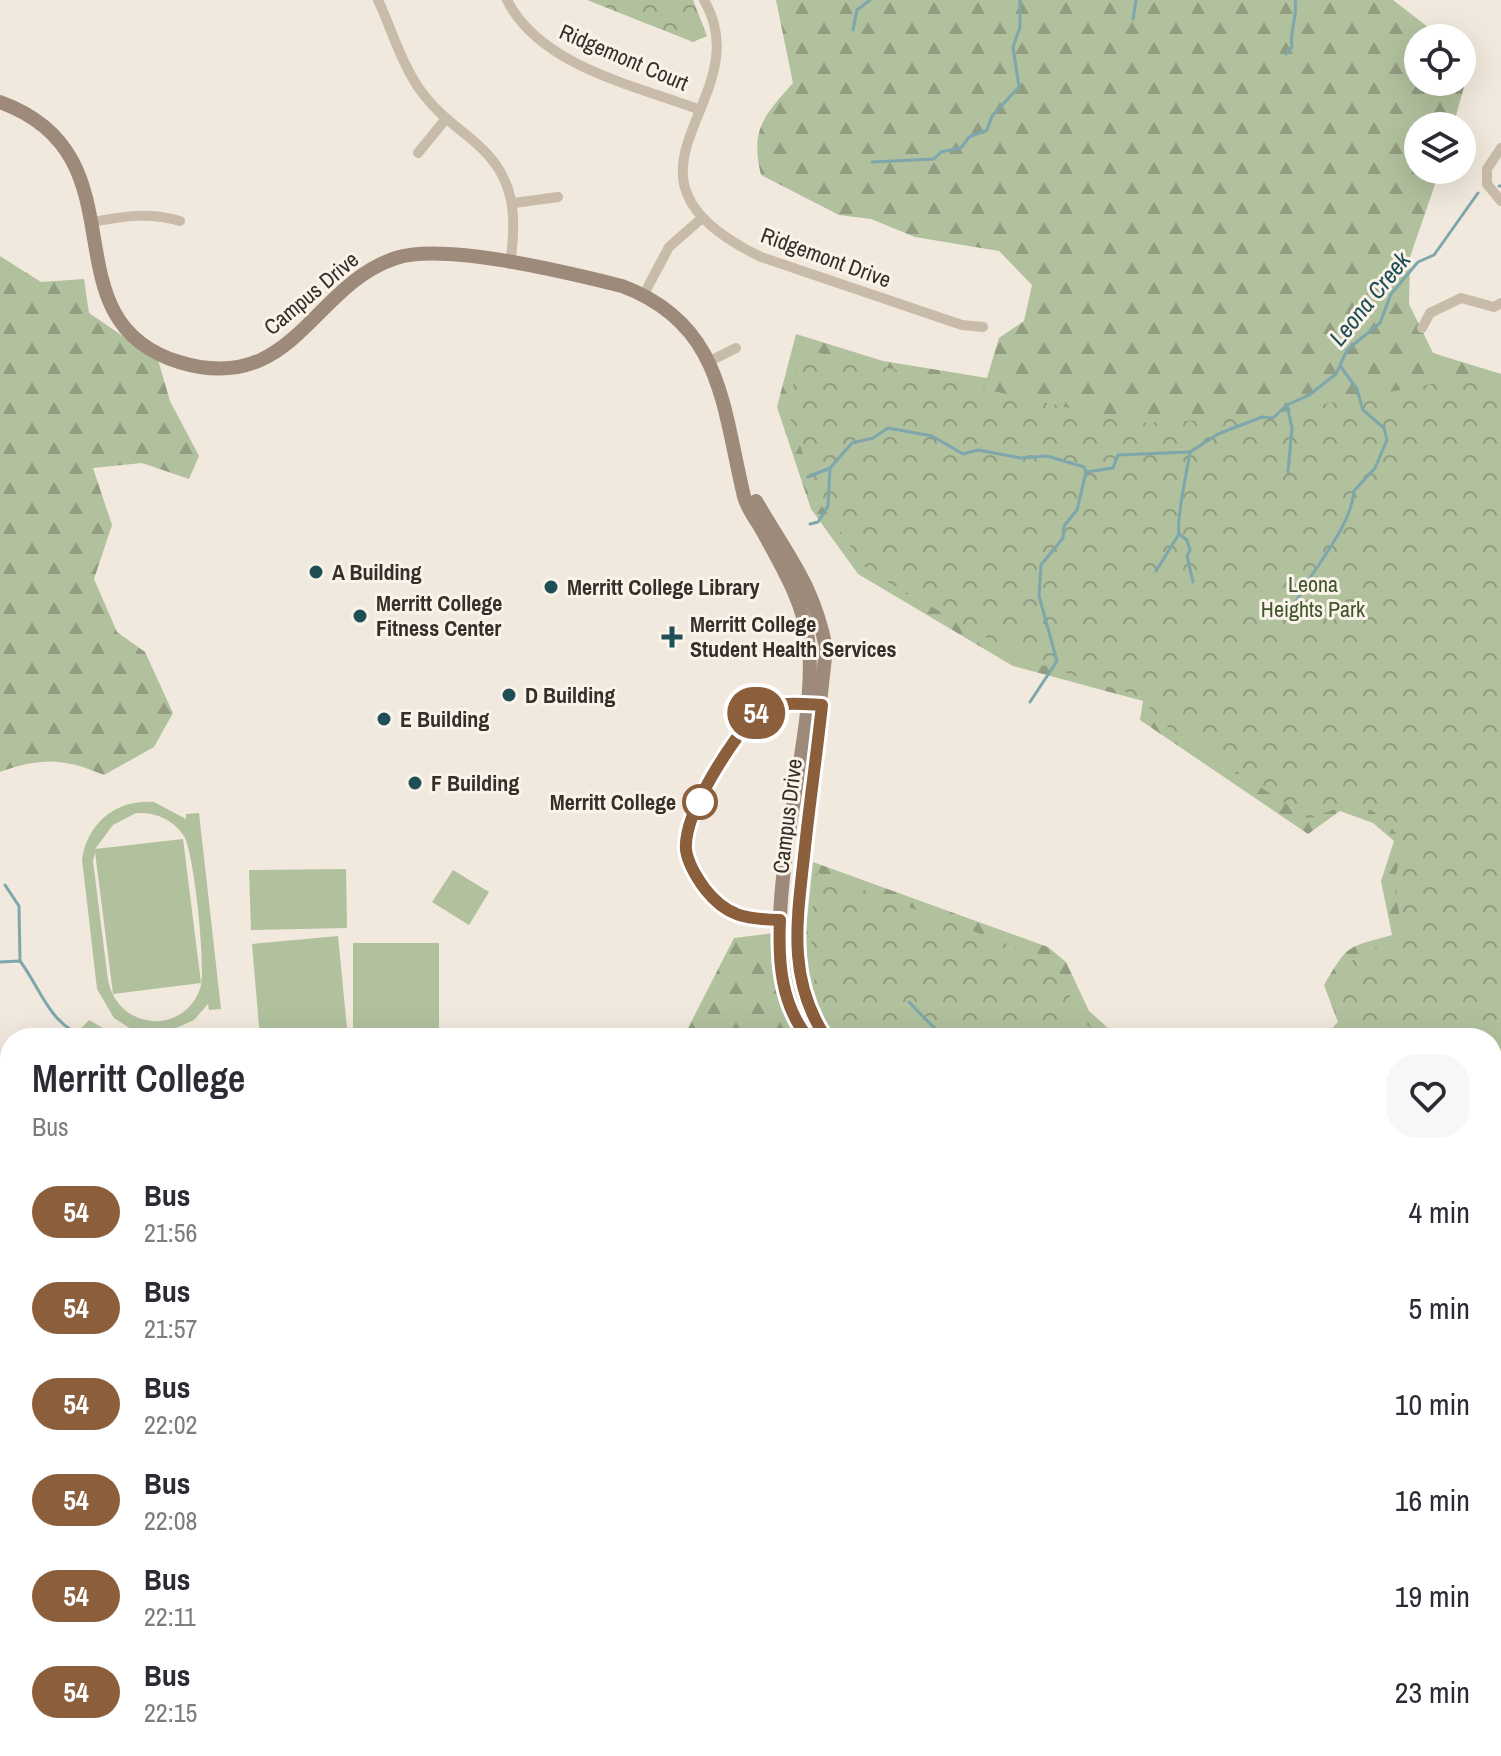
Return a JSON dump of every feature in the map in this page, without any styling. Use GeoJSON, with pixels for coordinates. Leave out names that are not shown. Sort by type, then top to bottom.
{"type":"FeatureCollection","features":[{"type":"Feature","properties":{"kind":"street"},"geometry":{"type":"LineString","coordinates":[[378,0],[421,92],[445,120],[489,157],[514,203],[510,264]]}},
{"type":"Feature","properties":{"kind":"street","name":"Ridgemont Court"},"geometry":{"type":"LineString","coordinates":[[507,0],[519,24],[551,50],[700,110]]}},
{"type":"Feature","properties":{"kind":"street","name":"Ridgemont Drive"},"geometry":{"type":"LineString","coordinates":[[704,0],[713,22],[715,65],[681,167],[686,194],[702,218],[731,243],[761,257],[962,325],[983,327]]}},
{"type":"Feature","properties":{"kind":"street","name":"Campus Drive"},"geometry":{"type":"LineString","coordinates":[[0,102],[36,119],[64,145],[82,176],[104,290],[129,331],[160,354],[198,366],[242,365],[280,350],[363,274],[397,258],[432,252],[598,280],[644,294],[679,320],[710,361],[743,497],[800,608],[809,649],[779,954],[791,1008],[802,1028]]}},
{"type":"Feature","properties":{"kind":"street"},"geometry":{"type":"LineString","coordinates":[[418,153],[445,120]]}},
{"type":"Feature","properties":{"kind":"street"},"geometry":{"type":"LineString","coordinates":[[1501,148],[1487,169],[1487,184],[1501,201]]}},
{"type":"Feature","properties":{"kind":"street"},"geometry":{"type":"LineString","coordinates":[[514,203],[558,197]]}},
{"type":"Feature","properties":{"kind":"street"},"geometry":{"type":"LineString","coordinates":[[92,222],[137,213],[153,213],[180,221]]}},
{"type":"Feature","properties":{"kind":"street"},"geometry":{"type":"LineString","coordinates":[[644,294],[669,247],[702,218]]}},
{"type":"Feature","properties":{"kind":"street"},"geometry":{"type":"LineString","coordinates":[[1422,328],[1430,313],[1461,298],[1494,307],[1501,303]]}},
{"type":"Feature","properties":{"kind":"street"},"geometry":{"type":"LineString","coordinates":[[710,361],[736,348]]}},
{"type":"Feature","properties":{"kind":"street","name":"Campus Drive"},"geometry":{"type":"LineString","coordinates":[[739,472],[799,567],[818,610],[826,648],[796,922],[796,953],[802,991],[821,1028]]}},
{"type":"Feature","properties":{"kind":"green space"},"geometry":{"type":"Polygon","coordinates":[[[587,0],[693,0],[707,36],[693,42],[587,0]]]}},
{"type":"Feature","properties":{"kind":"green space"},"geometry":{"type":"Polygon","coordinates":[[[776,0],[1393,0],[1424,24],[1404,24],[1404,96],[1462,96],[1457,112],[1404,112],[1404,184],[1435,184],[1410,257],[1409,304],[1433,353],[1501,374],[1501,1028],[1332,1028],[1338,1022],[1324,985],[1350,950],[1392,935],[1381,881],[1394,841],[1373,823],[1340,811],[1308,834],[1140,720],[1143,701],[1013,666],[858,574],[811,509],[777,407],[796,334],[883,361],[987,378],[999,338],[1024,321],[1032,285],[999,251],[915,237],[871,219],[839,215],[761,175],[757,146],[759,134],[774,105],[793,83],[776,0]]]}},
{"type":"Feature","properties":{"kind":"green space"},"geometry":{"type":"Polygon","coordinates":[[[0,256],[41,282],[84,279],[89,313],[158,360],[170,401],[199,456],[189,479],[142,463],[93,468],[112,525],[94,579],[117,632],[145,652],[173,713],[154,747],[104,775],[76,765],[52,762],[28,764],[0,772],[0,256]]]}},
{"type":"Feature","properties":{"kind":"green space","name":"Leona Heights Park"},"geometry":{"type":"Polygon","coordinates":[[[802,349],[1138,423],[1250,418],[1469,377],[1501,382],[1501,1028],[1344,1028],[1336,986],[1357,954],[1403,936],[1394,884],[1403,842],[1391,828],[1381,817],[1362,807],[1340,808],[1309,819],[1150,715],[1149,700],[1024,659],[868,571],[822,506],[787,410],[802,349]]]}},
{"type":"Feature","properties":{"kind":"green space"},"geometry":{"type":"Polygon","coordinates":[[[154,802],[186,819],[186,814],[199,813],[221,1009],[209,1010],[208,1004],[194,1020],[176,1028],[129,1028],[114,1018],[97,989],[82,859],[85,846],[98,824],[128,804],[154,802]],[[136,813],[113,825],[95,849],[183,839],[201,983],[201,938],[195,887],[184,836],[175,825],[150,814],[136,813]],[[95,852],[93,861],[108,980],[113,993],[95,852]],[[201,983],[113,994],[124,1009],[136,1017],[151,1021],[179,1015],[191,1004],[201,983]]]}},
{"type":"Feature","properties":{"kind":"green space"},"geometry":{"type":"Polygon","coordinates":[[[813,862],[1048,947],[1066,962],[1089,1011],[1108,1028],[688,1028],[734,938],[806,929],[813,862]]]}},
{"type":"Feature","properties":{"kind":"green space"},"geometry":{"type":"Polygon","coordinates":[[[346,869],[347,928],[251,930],[249,870],[346,869]]]}},
{"type":"Feature","properties":{"kind":"green space"},"geometry":{"type":"Polygon","coordinates":[[[453,870],[489,892],[469,925],[432,902],[453,870]]]}},
{"type":"Feature","properties":{"kind":"green space"},"geometry":{"type":"Polygon","coordinates":[[[816,872],[1047,959],[1061,975],[1080,1020],[1091,1028],[834,1028],[814,980],[811,937],[816,872]]]}},
{"type":"Feature","properties":{"kind":"green space"},"geometry":{"type":"Polygon","coordinates":[[[338,936],[347,1028],[259,1028],[252,944],[338,936]]]}},
{"type":"Feature","properties":{"kind":"green space"},"geometry":{"type":"Polygon","coordinates":[[[353,943],[439,943],[439,1028],[353,1028],[353,943]]]}},
{"type":"Feature","properties":{"kind":"green space"},"geometry":{"type":"Polygon","coordinates":[[[89,1020],[103,1028],[81,1028],[89,1020]]]}},
{"type":"Feature","properties":{"kind":"waterway"},"geometry":{"type":"LineString","coordinates":[[853,30],[857,10],[870,0]]}},
{"type":"Feature","properties":{"kind":"waterway"},"geometry":{"type":"LineString","coordinates":[[872,162],[934,159],[941,152],[961,148],[969,137],[987,130],[992,116],[1019,87],[1013,47],[1020,27],[1020,0]]}},
{"type":"Feature","properties":{"kind":"waterway"},"geometry":{"type":"LineString","coordinates":[[1133,19],[1136,0]]}},
{"type":"Feature","properties":{"kind":"waterway"},"geometry":{"type":"LineString","coordinates":[[1286,54],[1292,47],[1295,0]]}},
{"type":"Feature","properties":{"kind":"waterway","name":"Leona Creek"},"geometry":{"type":"LineString","coordinates":[[808,477],[830,468],[852,443],[873,438],[888,428],[932,436],[963,454],[978,450],[1021,458],[1047,456],[1084,467],[1086,472],[1113,468],[1118,455],[1190,452],[1218,434],[1262,417],[1273,418],[1287,405],[1309,395],[1336,374],[1347,350],[1380,323],[1391,294],[1418,262],[1434,255],[1478,193]]}},
{"type":"Feature","properties":{"kind":"waterway"},"geometry":{"type":"LineString","coordinates":[[1296,602],[1346,520],[1354,491],[1375,468],[1387,440],[1384,428],[1363,410],[1357,389],[1341,367]]}},
{"type":"Feature","properties":{"kind":"waterway"},"geometry":{"type":"LineString","coordinates":[[1287,405],[1292,428],[1288,472]]}},
{"type":"Feature","properties":{"kind":"waterway"},"geometry":{"type":"LineString","coordinates":[[1190,452],[1178,527],[1190,550],[1187,556],[1193,582]]}},
{"type":"Feature","properties":{"kind":"waterway"},"geometry":{"type":"LineString","coordinates":[[810,524],[818,522],[828,506],[830,469]]}},
{"type":"Feature","properties":{"kind":"waterway"},"geometry":{"type":"LineString","coordinates":[[1030,702],[1057,661],[1039,596],[1041,565],[1063,538],[1064,526],[1077,510],[1086,472]]}},
{"type":"Feature","properties":{"kind":"waterway"},"geometry":{"type":"LineString","coordinates":[[1156,571],[1179,534]]}},
{"type":"Feature","properties":{"kind":"waterway"},"geometry":{"type":"LineString","coordinates":[[5,885],[19,906],[20,961]]}},
{"type":"Feature","properties":{"kind":"waterway"},"geometry":{"type":"LineString","coordinates":[[0,962],[20,961],[48,1007],[68,1028]]}},
{"type":"Feature","properties":{"kind":"waterway"},"geometry":{"type":"LineString","coordinates":[[909,1002],[934,1028]]}},
{"type":"Feature","properties":{"kind":"bus line","name":"54"},"geometry":{"type":"LineString","coordinates":[[801,1028],[791,1008],[781,974],[780,920],[737,917],[719,904],[695,875],[686,849],[700,802],[715,769],[755,714],[764,707],[785,704],[822,705],[796,922],[798,972],[806,1004],[819,1028]]}},
{"type":"Feature","properties":{"kind":"place","name":"A Building"},"geometry":{"type":"Point","coordinates":[316,572]}},
{"type":"Feature","properties":{"kind":"place","name":"Merritt College Library"},"geometry":{"type":"Point","coordinates":[551,587]}},
{"type":"Feature","properties":{"kind":"place","name":"Merritt College Fitness Center"},"geometry":{"type":"Point","coordinates":[360,616]}},
{"type":"Feature","properties":{"kind":"place","name":"Merritt College Student Health Services"},"geometry":{"type":"Point","coordinates":[672,637]}},
{"type":"Feature","properties":{"kind":"place","name":"D Building"},"geometry":{"type":"Point","coordinates":[509,695]}},
{"type":"Feature","properties":{"kind":"place","name":"E Building"},"geometry":{"type":"Point","coordinates":[384,719]}},
{"type":"Feature","properties":{"kind":"place","name":"F Building"},"geometry":{"type":"Point","coordinates":[415,783]}},
{"type":"Feature","properties":{"kind":"place","name":"Merritt College"},"geometry":{"type":"Point","coordinates":[700,802]}}]}
